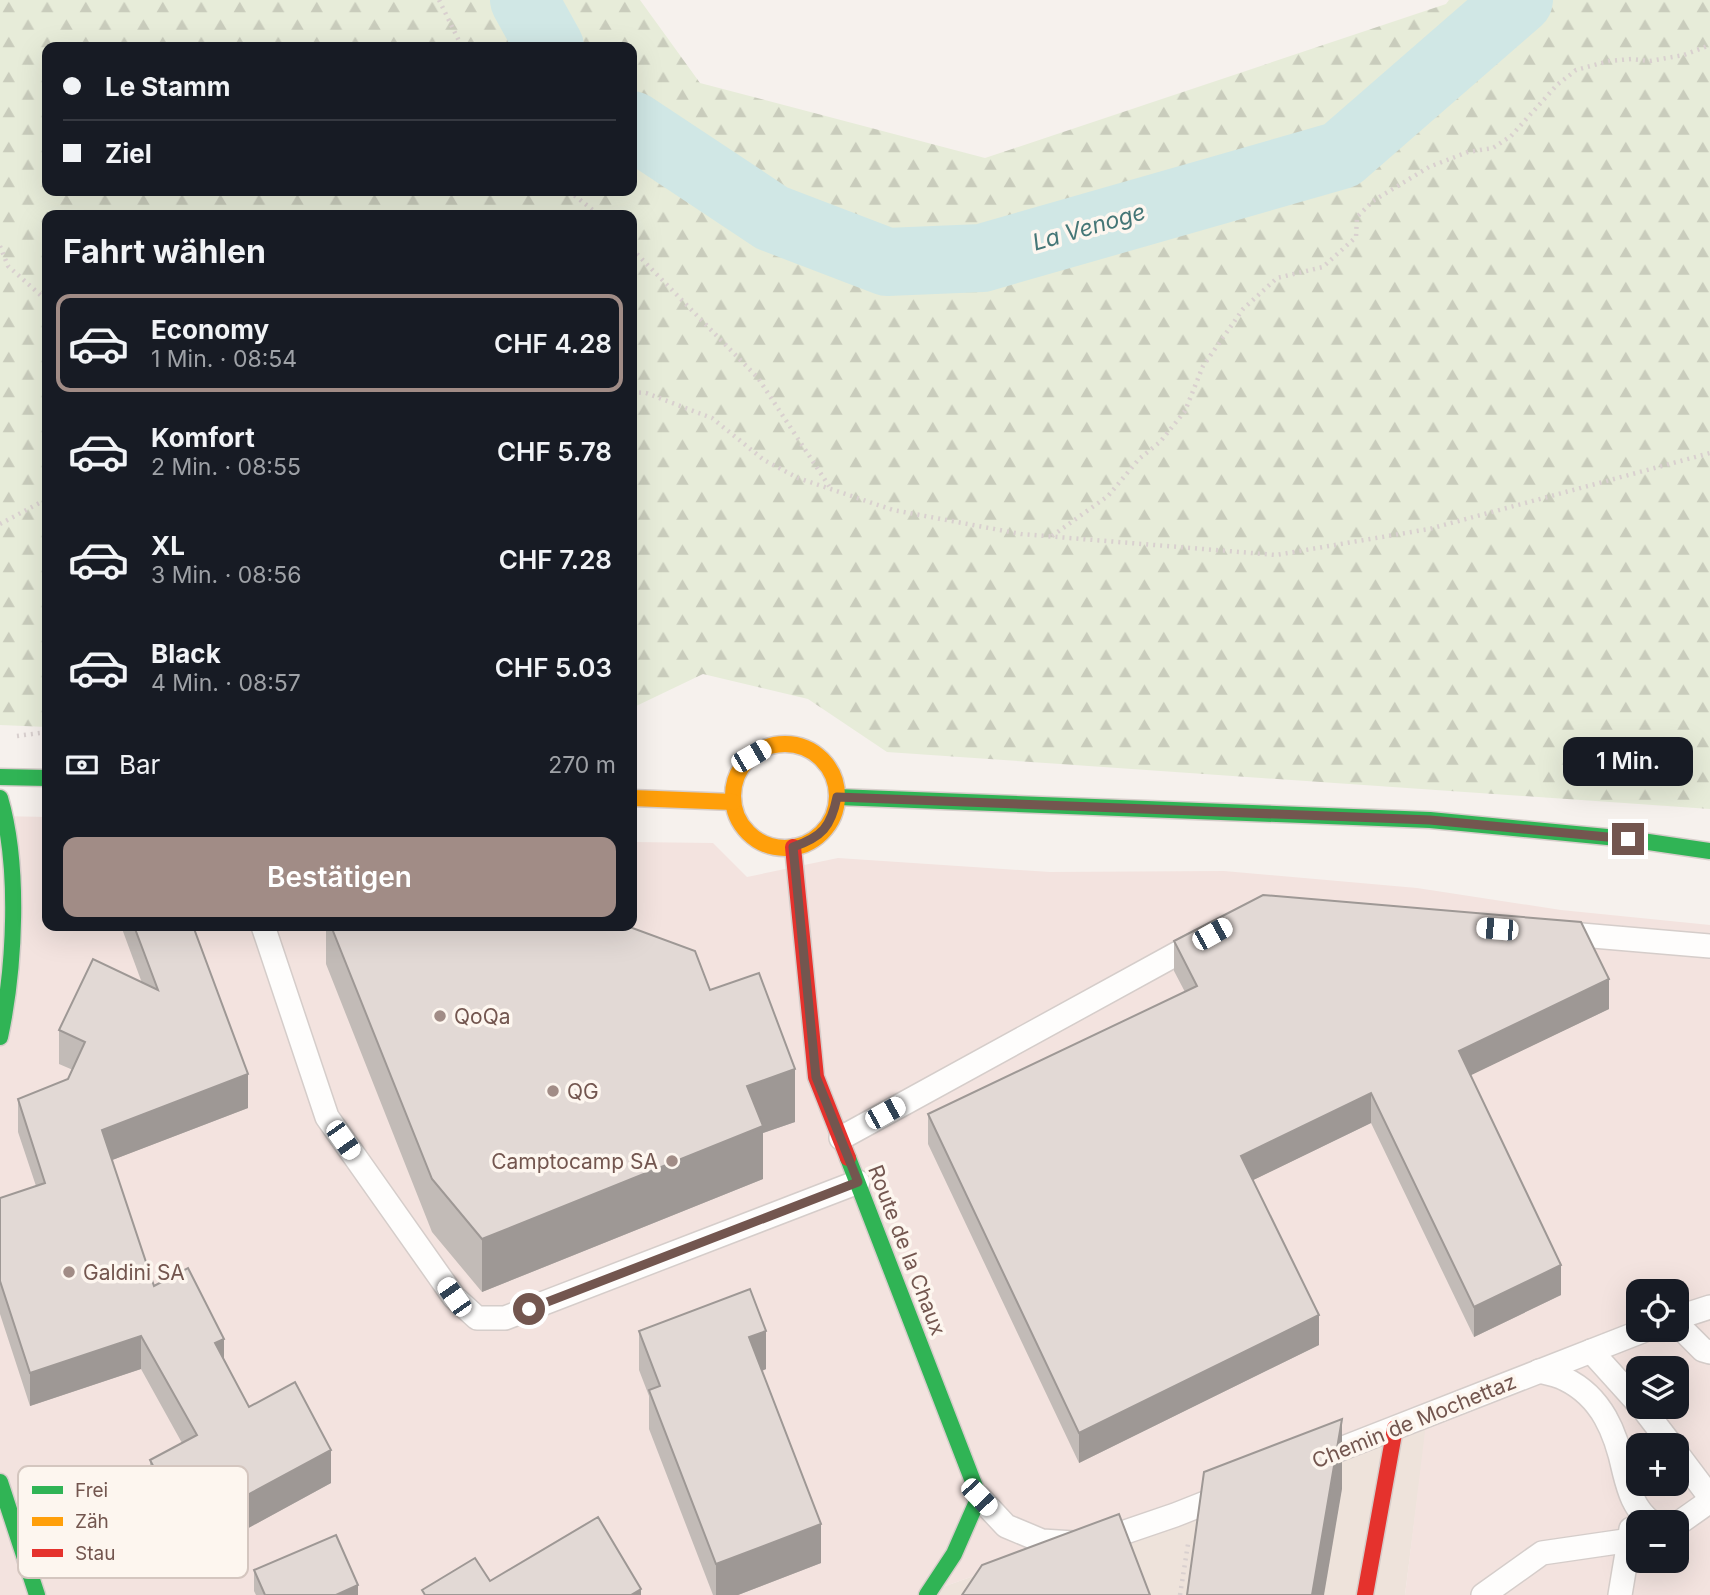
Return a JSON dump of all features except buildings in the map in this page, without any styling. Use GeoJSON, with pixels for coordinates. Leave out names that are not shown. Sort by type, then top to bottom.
{"type":"FeatureCollection","features":[{"type":"Feature","properties":{"kind":"main road"},"geometry":{"type":"LineString","coordinates":[[782,744],[800,746],[815,753],[831,772],[837,797],[834,814],[825,830],[810,841],[793,847],[776,848],[747,832],[738,818],[733,802],[737,777],[751,756],[766,747],[782,744]]}},
{"type":"Feature","properties":{"kind":"main road"},"geometry":{"type":"LineString","coordinates":[[0,777],[42,778]]}},
{"type":"Feature","properties":{"kind":"main road"},"geometry":{"type":"LineString","coordinates":[[837,797],[1430,820],[1628,839],[1710,851]]}},
{"type":"Feature","properties":{"kind":"main road"},"geometry":{"type":"LineString","coordinates":[[0,798],[5,807],[12,860],[9,992],[0,1037]]}},
{"type":"Feature","properties":{"kind":"main road"},"geometry":{"type":"LineString","coordinates":[[637,798],[733,802]]}},
{"type":"Feature","properties":{"kind":"main road","name":"Route de la Chaux"},"geometry":{"type":"LineString","coordinates":[[793,847],[816,1077],[979,1497]]}},
{"type":"Feature","properties":{"kind":"main road"},"geometry":{"type":"LineString","coordinates":[[1365,1595],[1395,1428]]}},
{"type":"Feature","properties":{"kind":"main road"},"geometry":{"type":"LineString","coordinates":[[0,1482],[18,1537]]}},
{"type":"Feature","properties":{"kind":"main road"},"geometry":{"type":"LineString","coordinates":[[927,1595],[954,1555],[979,1497]]}},
{"type":"Feature","properties":{"kind":"main road"},"geometry":{"type":"LineString","coordinates":[[31,1578],[37,1595]]}},
{"type":"Feature","properties":{"kind":"lane"},"geometry":{"type":"LineString","coordinates":[[841,1138],[1223,928]]}},
{"type":"Feature","properties":{"kind":"lane"},"geometry":{"type":"LineString","coordinates":[[265,931],[327,1117],[454,1297],[477,1318],[505,1318],[858,1182]]}},
{"type":"Feature","properties":{"kind":"lane"},"geometry":{"type":"LineString","coordinates":[[1532,931],[1710,946]]}},
{"type":"Feature","properties":{"kind":"lane"},"geometry":{"type":"LineString","coordinates":[[1689,1315],[1710,1307]]}},
{"type":"Feature","properties":{"kind":"lane"},"geometry":{"type":"LineString","coordinates":[[1689,1334],[1703,1350],[1710,1352]]}},
{"type":"Feature","properties":{"kind":"lane","name":"Chemin de Mochettaz"},"geometry":{"type":"LineString","coordinates":[[1292,1469],[1626,1337]]}},
{"type":"Feature","properties":{"kind":"lane"},"geometry":{"type":"LineString","coordinates":[[1591,1351],[1626,1390]]}},
{"type":"Feature","properties":{"kind":"lane"},"geometry":{"type":"LineString","coordinates":[[1539,1371],[1565,1378],[1588,1394],[1606,1417],[1617,1439],[1626,1477]]}},
{"type":"Feature","properties":{"kind":"lane"},"geometry":{"type":"LineString","coordinates":[[1651,1419],[1662,1433]]}},
{"type":"Feature","properties":{"kind":"lane"},"geometry":{"type":"LineString","coordinates":[[1689,1470],[1710,1499],[1689,1515]]}},
{"type":"Feature","properties":{"kind":"lane"},"geometry":{"type":"LineString","coordinates":[[979,1497],[1006,1526],[1042,1541],[1090,1544],[1175,1515],[1253,1484]]}},
{"type":"Feature","properties":{"kind":"lane"},"geometry":{"type":"LineString","coordinates":[[1483,1595],[1542,1553],[1626,1542]]}},
{"type":"Feature","properties":{"kind":"lane"},"geometry":{"type":"LineString","coordinates":[[1620,1595],[1626,1570]]}},
{"type":"Feature","properties":{"kind":"path"},"geometry":{"type":"LineString","coordinates":[[439,0],[460,42]]}},
{"type":"Feature","properties":{"kind":"path"},"geometry":{"type":"LineString","coordinates":[[1051,537],[1108,496],[1139,459],[1160,442],[1185,411],[1203,366],[1243,309],[1277,278],[1323,267],[1356,237],[1357,217],[1373,201],[1429,167],[1468,152],[1493,148],[1511,136],[1557,85],[1576,70],[1609,61],[1650,61],[1684,55],[1710,45]]}},
{"type":"Feature","properties":{"kind":"path"},"geometry":{"type":"LineString","coordinates":[[575,196],[593,210]]}},
{"type":"Feature","properties":{"kind":"path"},"geometry":{"type":"LineString","coordinates":[[0,246],[8,266],[42,296]]}},
{"type":"Feature","properties":{"kind":"path"},"geometry":{"type":"LineString","coordinates":[[637,254],[758,378],[831,489]]}},
{"type":"Feature","properties":{"kind":"path"},"geometry":{"type":"LineString","coordinates":[[637,392],[646,393],[712,418],[764,460],[797,478],[893,510],[1021,534],[1276,555],[1429,529],[1710,453]]}},
{"type":"Feature","properties":{"kind":"path"},"geometry":{"type":"LineString","coordinates":[[0,524],[42,502]]}},
{"type":"Feature","properties":{"kind":"path"},"geometry":{"type":"LineString","coordinates":[[12,737],[42,733]]}},
{"type":"Feature","properties":{"kind":"path"},"geometry":{"type":"LineString","coordinates":[[1180,1595],[1188,1542]]}},
{"type":"Feature","properties":{"kind":"shaded area"},"geometry":{"type":"Polygon","coordinates":[[[0,816],[42,817],[42,931],[637,931],[637,842],[713,843],[747,877],[838,858],[1050,872],[1224,871],[1417,888],[1561,910],[1710,925],[1710,1595],[1405,1595],[1427,1415],[920,1595],[0,1595],[0,816]]]}},
{"type":"Feature","properties":{"kind":"shaded area"},"geometry":{"type":"Polygon","coordinates":[[[1428,1415],[1405,1595],[920,1595],[1428,1415]]]}},
{"type":"Feature","properties":{"kind":"green space"},"geometry":{"type":"Polygon","coordinates":[[[0,0],[640,0],[700,83],[985,158],[1446,4],[1449,0],[1710,0],[1710,809],[887,752],[808,699],[703,674],[637,706],[637,210],[42,210],[42,727],[0,725],[0,0]]]}},
{"type":"Feature","properties":{"kind":"waterway","name":"La Venoge"},"geometry":{"type":"LineString","coordinates":[[524,0],[547,42]]}},
{"type":"Feature","properties":{"kind":"waterway","name":"La Venoge"},"geometry":{"type":"LineString","coordinates":[[637,128],[772,218],[887,262],[982,258],[1341,155],[1519,0]]}},
{"type":"Feature","properties":{"kind":"traffic: fast"},"geometry":{"type":"LineString","coordinates":[[0,777],[42,778]]}},
{"type":"Feature","properties":{"kind":"traffic: fast"},"geometry":{"type":"LineString","coordinates":[[837,797],[1430,820],[1628,839],[1710,851]]}},
{"type":"Feature","properties":{"kind":"traffic: fast"},"geometry":{"type":"LineString","coordinates":[[0,798],[11,854],[13,885],[12,949],[0,1037]]}},
{"type":"Feature","properties":{"kind":"traffic: fast"},"geometry":{"type":"LineString","coordinates":[[848,1158],[979,1497],[954,1554],[927,1595]]}},
{"type":"Feature","properties":{"kind":"traffic: fast"},"geometry":{"type":"LineString","coordinates":[[0,1482],[18,1537]]}},
{"type":"Feature","properties":{"kind":"traffic: fast"},"geometry":{"type":"LineString","coordinates":[[31,1578],[37,1595]]}},
{"type":"Feature","properties":{"kind":"traffic: slow"},"geometry":{"type":"LineString","coordinates":[[785,744],[805,748],[822,759],[833,776],[837,796],[833,816],[822,833],[805,844],[785,848],[765,844],[748,833],[737,816],[733,796],[737,776],[748,759],[765,748],[785,744]]}},
{"type":"Feature","properties":{"kind":"traffic: slow"},"geometry":{"type":"LineString","coordinates":[[637,798],[733,802]]}},
{"type":"Feature","properties":{"kind":"traffic: jam"},"geometry":{"type":"LineString","coordinates":[[793,847],[816,1077],[848,1158]]}},
{"type":"Feature","properties":{"kind":"traffic: jam"},"geometry":{"type":"LineString","coordinates":[[1365,1595],[1395,1428]]}},
{"type":"Feature","properties":{"kind":"place","name":"QoQa"},"geometry":{"type":"Point","coordinates":[440,1016]}},
{"type":"Feature","properties":{"kind":"place","name":"QG"},"geometry":{"type":"Point","coordinates":[553,1091]}},
{"type":"Feature","properties":{"kind":"place","name":"Camptocamp SA"},"geometry":{"type":"Point","coordinates":[672,1161]}},
{"type":"Feature","properties":{"kind":"place","name":"Galdini SA"},"geometry":{"type":"Point","coordinates":[69,1272]}},
{"type":"Feature","properties":{"kind":"route"},"geometry":{"type":"LineString","coordinates":[[529,1309],[858,1182],[816,1077],[793,847],[810,841],[825,830],[834,814],[837,797],[1430,820],[1628,839]]}}]}
